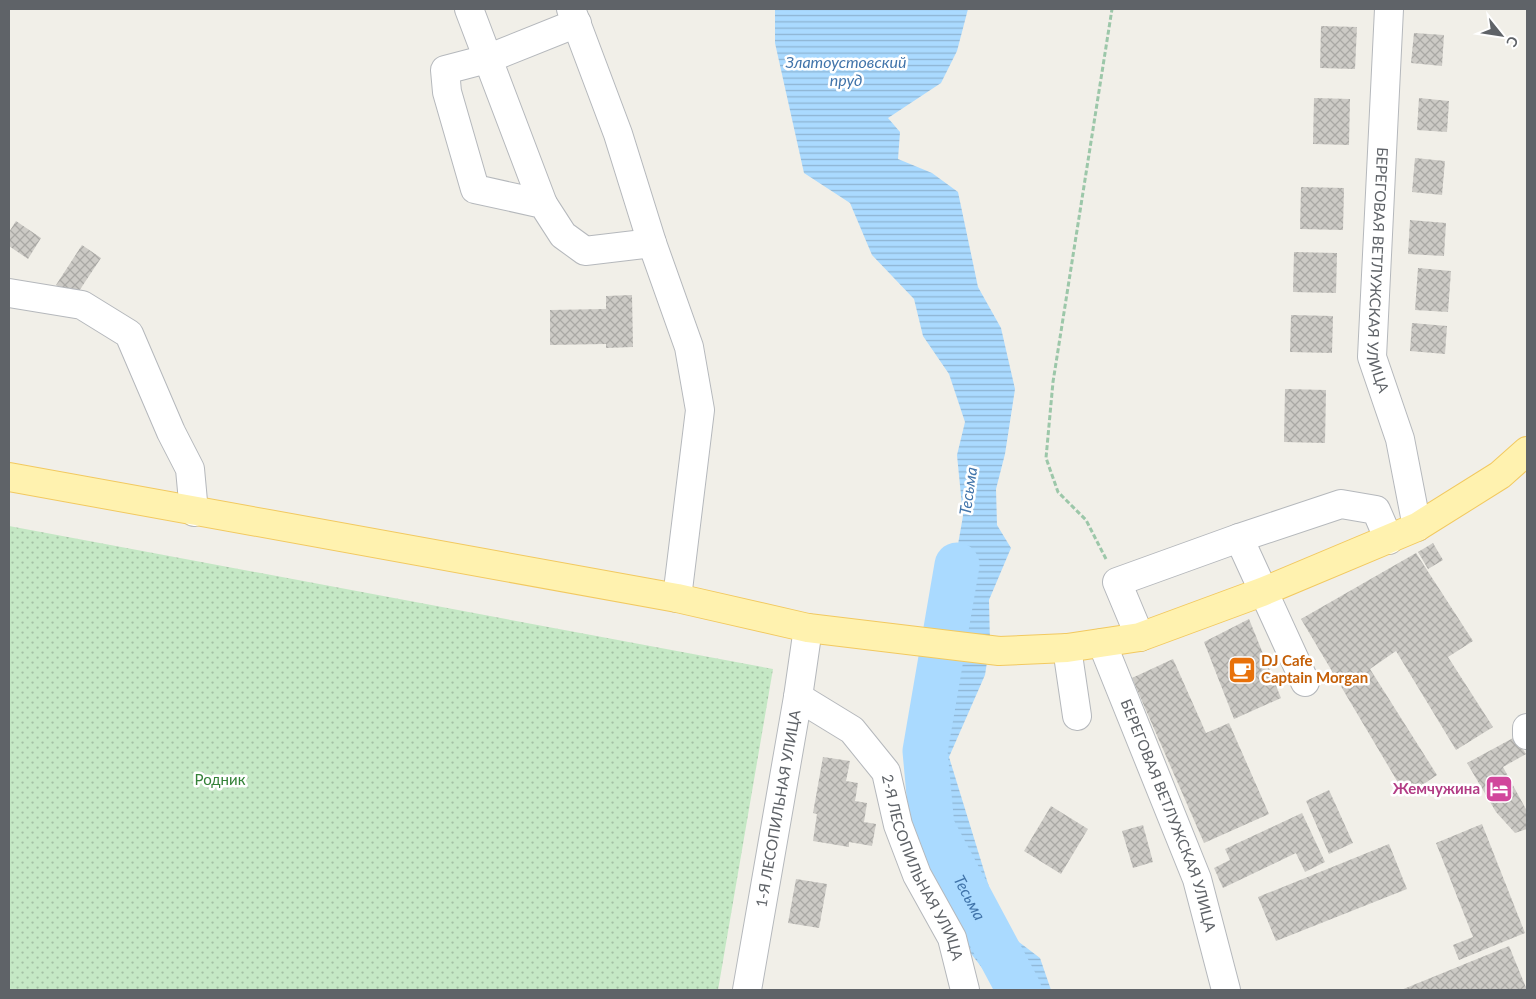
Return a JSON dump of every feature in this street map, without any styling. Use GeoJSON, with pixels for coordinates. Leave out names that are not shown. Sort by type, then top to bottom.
{"type":"FeatureCollection","features":[{"type":"Feature","properties":{"kind":"main road"},"geometry":{"type":"LineString","coordinates":[[9,477],[677,598],[808,628],[999,651],[1067,648],[1140,637],[1262,592],[1417,527],[1500,475],[1527,451]]}},
{"type":"Feature","properties":{"kind":"street"},"geometry":{"type":"LineString","coordinates":[[469,9],[543,204],[563,235],[585,251],[652,243]]}},
{"type":"Feature","properties":{"kind":"street","name":"БЕРЕГОВАЯ ВЕТЛУЖСКАЯ УЛИЦА"},"geometry":{"type":"LineString","coordinates":[[1389,9],[1372,357],[1400,439],[1417,527]]}},
{"type":"Feature","properties":{"kind":"street"},"geometry":{"type":"LineString","coordinates":[[543,204],[475,189],[447,92],[446,70],[487,59],[574,16],[618,134],[652,243],[689,347],[700,410],[677,598]]}},
{"type":"Feature","properties":{"kind":"street"},"geometry":{"type":"LineString","coordinates":[[9,293],[82,305],[129,334],[190,469],[194,512]]}},
{"type":"Feature","properties":{"kind":"street"},"geometry":{"type":"LineString","coordinates":[[1140,637],[1116,582],[1341,504],[1376,510],[1389,540]]}},
{"type":"Feature","properties":{"kind":"street"},"geometry":{"type":"LineString","coordinates":[[1239,538],[1262,592],[1305,682]]}},
{"type":"Feature","properties":{"kind":"street","name":"1-Я ЛЕСОПИЛЬНАЯ УЛИЦА"},"geometry":{"type":"LineString","coordinates":[[747,990],[798,697],[808,628]]}},
{"type":"Feature","properties":{"kind":"street","name":"БЕРЕГОВАЯ ВЕТЛУЖСКАЯ УЛИЦА"},"geometry":{"type":"LineString","coordinates":[[1102,643],[1197,879],[1226,990]]}},
{"type":"Feature","properties":{"kind":"street"},"geometry":{"type":"LineString","coordinates":[[1067,648],[1077,716]]}},
{"type":"Feature","properties":{"kind":"street","name":"2-Я ЛЕСОПИЛЬНАЯ УЛИЦА"},"geometry":{"type":"LineString","coordinates":[[798,697],[852,730],[886,772],[898,825],[917,875],[952,938],[965,990]]}},
{"type":"Feature","properties":{"kind":"street"},"geometry":{"type":"LineString","coordinates":[[1527,728],[1527,734]]}},
{"type":"Feature","properties":{"kind":"path"},"geometry":{"type":"LineString","coordinates":[[1112,9],[1053,382],[1046,458],[1058,492],[1086,520],[1116,582]]}},
{"type":"Feature","properties":{"kind":"green space","name":"Родник"},"geometry":{"type":"Polygon","coordinates":[[[9,526],[773,669],[718,990],[9,990],[9,526]]]}},
{"type":"Feature","properties":{"kind":"water","name":"Златоустовский пруд"},"geometry":{"type":"Polygon","coordinates":[[[775,9],[968,9],[957,51],[941,83],[888,118],[900,132],[898,159],[932,173],[958,192],[978,287],[1001,328],[1015,389],[1005,454],[996,489],[997,525],[1011,548],[989,600],[990,643],[985,675],[949,757],[1002,929],[1040,958],[1051,990],[999,990],[969,951],[946,883],[929,859],[933,825],[930,805],[924,788],[933,718],[941,685],[947,631],[948,582],[957,550],[963,516],[957,455],[965,422],[949,374],[923,336],[914,299],[872,255],[850,203],[804,173],[775,43],[775,9]]]}},
{"type":"Feature","properties":{"kind":"building"},"geometry":{"type":"Polygon","coordinates":[[[1321,26],[1357,27],[1355,69],[1320,68],[1321,26]]]}},
{"type":"Feature","properties":{"kind":"building"},"geometry":{"type":"Polygon","coordinates":[[[1414,33],[1444,35],[1442,66],[1411,63],[1414,33]]]}},
{"type":"Feature","properties":{"kind":"building"},"geometry":{"type":"Polygon","coordinates":[[[1314,98],[1350,99],[1349,145],[1313,144],[1314,98]]]}},
{"type":"Feature","properties":{"kind":"building"},"geometry":{"type":"Polygon","coordinates":[[[1419,98],[1449,101],[1447,132],[1417,130],[1419,98]]]}},
{"type":"Feature","properties":{"kind":"building"},"geometry":{"type":"Polygon","coordinates":[[[1415,158],[1445,161],[1442,195],[1412,192],[1415,158]]]}},
{"type":"Feature","properties":{"kind":"building"},"geometry":{"type":"Polygon","coordinates":[[[1301,187],[1344,188],[1343,230],[1300,229],[1301,187]]]}},
{"type":"Feature","properties":{"kind":"building"},"geometry":{"type":"Polygon","coordinates":[[[1410,220],[1446,223],[1444,256],[1408,254],[1410,220]]]}},
{"type":"Feature","properties":{"kind":"building"},"geometry":{"type":"Polygon","coordinates":[[[16,221],[41,238],[28,259],[9,246],[9,232],[16,221]]]}},
{"type":"Feature","properties":{"kind":"building"},"geometry":{"type":"Polygon","coordinates":[[[82,245],[101,258],[75,297],[56,285],[82,245]]]}},
{"type":"Feature","properties":{"kind":"building"},"geometry":{"type":"Polygon","coordinates":[[[1294,252],[1337,253],[1336,293],[1293,292],[1294,252]]]}},
{"type":"Feature","properties":{"kind":"building"},"geometry":{"type":"Polygon","coordinates":[[[1418,268],[1451,271],[1448,312],[1415,310],[1418,268]]]}},
{"type":"Feature","properties":{"kind":"building"},"geometry":{"type":"Polygon","coordinates":[[[632,295],[633,347],[606,348],[606,344],[550,345],[550,310],[606,309],[606,296],[632,295]]]}},
{"type":"Feature","properties":{"kind":"building"},"geometry":{"type":"Polygon","coordinates":[[[1291,315],[1333,316],[1332,353],[1290,352],[1291,315]]]}},
{"type":"Feature","properties":{"kind":"building"},"geometry":{"type":"Polygon","coordinates":[[[1412,323],[1447,326],[1445,354],[1410,351],[1412,323]]]}},
{"type":"Feature","properties":{"kind":"building"},"geometry":{"type":"Polygon","coordinates":[[[1285,389],[1326,390],[1325,443],[1284,442],[1285,389]]]}},
{"type":"Feature","properties":{"kind":"building"},"geometry":{"type":"Polygon","coordinates":[[[1433,543],[1443,560],[1428,569],[1418,552],[1433,543]]]}},
{"type":"Feature","properties":{"kind":"building"},"geometry":{"type":"Polygon","coordinates":[[[1416,553],[1473,641],[1448,657],[1493,727],[1456,750],[1396,651],[1370,669],[1437,775],[1406,796],[1301,619],[1416,553]]]}},
{"type":"Feature","properties":{"kind":"building","name":"DJ Cafe Captain Morgan"},"geometry":{"type":"Polygon","coordinates":[[[1249,619],[1281,698],[1234,719],[1204,642],[1249,619]]]}},
{"type":"Feature","properties":{"kind":"building"},"geometry":{"type":"Polygon","coordinates":[[[1173,659],[1206,733],[1229,723],[1269,814],[1204,843],[1132,678],[1173,659]]]}},
{"type":"Feature","properties":{"kind":"building","name":"Жемчужина"},"geometry":{"type":"Polygon","coordinates":[[[1515,737],[1526,754],[1503,767],[1527,811],[1527,829],[1515,833],[1496,812],[1467,763],[1515,737]]]}},
{"type":"Feature","properties":{"kind":"building"},"geometry":{"type":"Polygon","coordinates":[[[823,757],[850,761],[846,781],[858,783],[855,801],[867,803],[864,822],[876,824],[872,846],[849,842],[849,847],[813,841],[817,814],[813,813],[823,757]]]}},
{"type":"Feature","properties":{"kind":"building"},"geometry":{"type":"Polygon","coordinates":[[[1329,790],[1353,843],[1329,854],[1306,801],[1329,790]]]}},
{"type":"Feature","properties":{"kind":"building"},"geometry":{"type":"Polygon","coordinates":[[[1051,806],[1088,829],[1061,874],[1024,851],[1051,806]]]}},
{"type":"Feature","properties":{"kind":"building"},"geometry":{"type":"Polygon","coordinates":[[[1302,813],[1325,862],[1305,872],[1296,853],[1223,888],[1214,868],[1230,860],[1225,849],[1302,813]]]}},
{"type":"Feature","properties":{"kind":"building"},"geometry":{"type":"Polygon","coordinates":[[[1482,824],[1525,933],[1459,960],[1453,945],[1473,937],[1436,843],[1482,824]]]}},
{"type":"Feature","properties":{"kind":"building"},"geometry":{"type":"Polygon","coordinates":[[[1143,825],[1153,862],[1133,868],[1122,831],[1143,825]]]}},
{"type":"Feature","properties":{"kind":"building"},"geometry":{"type":"Polygon","coordinates":[[[1389,844],[1407,889],[1276,941],[1258,897],[1389,844]]]}},
{"type":"Feature","properties":{"kind":"building"},"geometry":{"type":"Polygon","coordinates":[[[796,879],[827,884],[819,928],[788,923],[796,879]]]}},
{"type":"Feature","properties":{"kind":"building"},"geometry":{"type":"Polygon","coordinates":[[[1509,946],[1527,990],[1401,990],[1509,946]]]}},
{"type":"Feature","properties":{"kind":"waterway","name":"Тесьма"},"geometry":{"type":"LineString","coordinates":[[957,565],[925,751],[932,827],[1019,990]]}},
{"type":"Feature","properties":{"kind":"place","name":"DJ Cafe Captain Morgan"},"geometry":{"type":"Point","coordinates":[1242,670]}},
{"type":"Feature","properties":{"kind":"place","name":"Жемчужина"},"geometry":{"type":"Point","coordinates":[1499,789]}}]}
